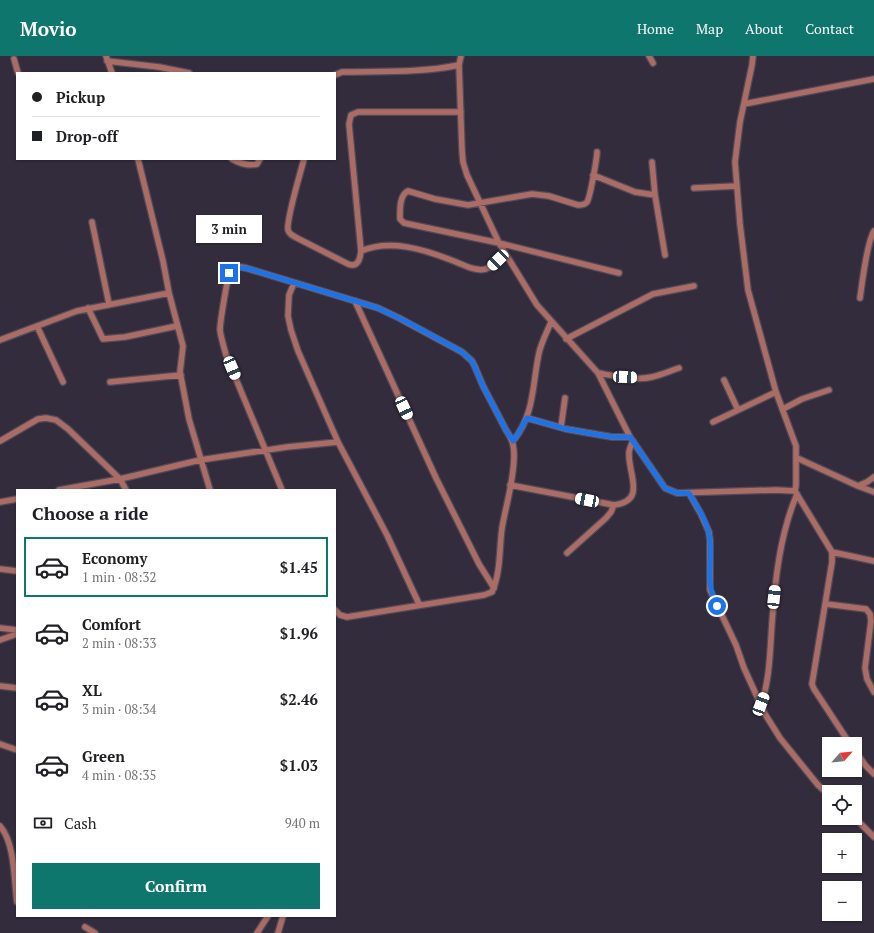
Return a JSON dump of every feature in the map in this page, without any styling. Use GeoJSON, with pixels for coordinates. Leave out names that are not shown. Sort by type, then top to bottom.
{"type":"FeatureCollection","features":[{"type":"Feature","properties":{"kind":"street"},"geometry":{"type":"LineString","coordinates":[[461,56],[459,65],[463,162],[467,175],[499,243],[536,305],[598,373],[632,439],[665,488],[677,493],[776,490],[796,492]]}},
{"type":"Feature","properties":{"kind":"street"},"geometry":{"type":"LineString","coordinates":[[649,56],[653,63]]}},
{"type":"Feature","properties":{"kind":"street"},"geometry":{"type":"LineString","coordinates":[[752,56],[752,65],[735,162],[748,290],[776,392],[796,446],[797,458],[796,492],[780,555],[766,686],[761,704]]}},
{"type":"Feature","properties":{"kind":"street"},"geometry":{"type":"LineString","coordinates":[[14,59],[18,72]]}},
{"type":"Feature","properties":{"kind":"street"},"geometry":{"type":"LineString","coordinates":[[106,59],[112,72]]}},
{"type":"Feature","properties":{"kind":"street"},"geometry":{"type":"LineString","coordinates":[[106,59],[184,72]]}},
{"type":"Feature","properties":{"kind":"street"},"geometry":{"type":"LineString","coordinates":[[336,75],[342,72],[446,68],[459,65]]}},
{"type":"Feature","properties":{"kind":"street"},"geometry":{"type":"LineString","coordinates":[[744,104],[874,79]]}},
{"type":"Feature","properties":{"kind":"street"},"geometry":{"type":"LineString","coordinates":[[304,160],[289,219],[288,231],[291,235],[350,265],[354,265],[360,258],[361,251],[349,124],[350,115],[358,112],[460,112]]}},
{"type":"Feature","properties":{"kind":"street"},"geometry":{"type":"LineString","coordinates":[[597,152],[596,166],[589,195],[587,202],[583,205],[578,205],[549,196],[532,194],[468,205],[407,192],[402,196],[400,219],[404,223],[499,243],[619,272]]}},
{"type":"Feature","properties":{"kind":"street"},"geometry":{"type":"LineString","coordinates":[[138,160],[163,260],[169,293],[183,346],[181,375],[189,419],[210,489]]}},
{"type":"Feature","properties":{"kind":"street"},"geometry":{"type":"LineString","coordinates":[[234,160],[241,163],[254,165],[257,164],[259,160]]}},
{"type":"Feature","properties":{"kind":"street"},"geometry":{"type":"LineString","coordinates":[[652,162],[655,195],[665,255]]}},
{"type":"Feature","properties":{"kind":"street"},"geometry":{"type":"LineString","coordinates":[[593,176],[635,192],[655,195]]}},
{"type":"Feature","properties":{"kind":"street"},"geometry":{"type":"LineString","coordinates":[[694,188],[737,186]]}},
{"type":"Feature","properties":{"kind":"street"},"geometry":{"type":"LineString","coordinates":[[92,222],[109,304]]}},
{"type":"Feature","properties":{"kind":"street"},"geometry":{"type":"LineString","coordinates":[[860,298],[869,244],[874,231]]}},
{"type":"Feature","properties":{"kind":"street"},"geometry":{"type":"LineString","coordinates":[[361,251],[383,246],[405,246],[443,256],[477,270],[490,267],[505,253]]}},
{"type":"Feature","properties":{"kind":"street"},"geometry":{"type":"LineString","coordinates":[[282,489],[226,355],[220,332],[220,321],[229,273],[234,268],[246,268],[378,308],[454,347],[467,356],[476,368],[483,386],[513,441],[514,456],[510,486],[502,530],[499,563],[492,592],[484,595],[419,604],[347,617],[340,615],[336,611]]}},
{"type":"Feature","properties":{"kind":"street"},"geometry":{"type":"LineString","coordinates":[[294,283],[289,294],[288,307],[290,330],[298,351],[338,442],[387,535],[419,604]]}},
{"type":"Feature","properties":{"kind":"street"},"geometry":{"type":"LineString","coordinates":[[566,339],[653,294],[694,286]]}},
{"type":"Feature","properties":{"kind":"street"},"geometry":{"type":"LineString","coordinates":[[0,340],[77,311],[169,293]]}},
{"type":"Feature","properties":{"kind":"street"},"geometry":{"type":"LineString","coordinates":[[355,301],[436,478],[479,564],[494,588]]}},
{"type":"Feature","properties":{"kind":"street"},"geometry":{"type":"LineString","coordinates":[[88,308],[103,339],[177,326]]}},
{"type":"Feature","properties":{"kind":"street"},"geometry":{"type":"LineString","coordinates":[[513,441],[529,412],[539,352],[551,322]]}},
{"type":"Feature","properties":{"kind":"street"},"geometry":{"type":"LineString","coordinates":[[37,326],[63,382]]}},
{"type":"Feature","properties":{"kind":"street"},"geometry":{"type":"LineString","coordinates":[[598,373],[643,378],[652,377],[679,368]]}},
{"type":"Feature","properties":{"kind":"street"},"geometry":{"type":"LineString","coordinates":[[110,382],[181,375]]}},
{"type":"Feature","properties":{"kind":"street"},"geometry":{"type":"LineString","coordinates":[[724,380],[738,410]]}},
{"type":"Feature","properties":{"kind":"street"},"geometry":{"type":"LineString","coordinates":[[783,409],[802,399],[830,390]]}},
{"type":"Feature","properties":{"kind":"street"},"geometry":{"type":"LineString","coordinates":[[713,422],[776,392]]}},
{"type":"Feature","properties":{"kind":"street"},"geometry":{"type":"LineString","coordinates":[[561,427],[565,398]]}},
{"type":"Feature","properties":{"kind":"street"},"geometry":{"type":"LineString","coordinates":[[0,441],[34,421],[43,418],[53,419],[68,429],[120,479],[125,489]]}},
{"type":"Feature","properties":{"kind":"street"},"geometry":{"type":"LineString","coordinates":[[527,418],[561,427],[612,437],[632,439]]}},
{"type":"Feature","properties":{"kind":"street"},"geometry":{"type":"LineString","coordinates":[[510,486],[614,505],[623,504],[630,499],[634,492],[628,452],[632,439]]}},
{"type":"Feature","properties":{"kind":"street"},"geometry":{"type":"LineString","coordinates":[[65,489],[120,479],[200,460],[287,447],[338,442]]}},
{"type":"Feature","properties":{"kind":"street"},"geometry":{"type":"LineString","coordinates":[[797,458],[874,492]]}},
{"type":"Feature","properties":{"kind":"street"},"geometry":{"type":"LineString","coordinates":[[858,486],[874,477]]}},
{"type":"Feature","properties":{"kind":"street"},"geometry":{"type":"LineString","coordinates":[[796,492],[832,552],[826,604],[812,684],[845,737]]}},
{"type":"Feature","properties":{"kind":"street"},"geometry":{"type":"LineString","coordinates":[[689,493],[709,532],[710,583],[712,594],[736,645],[744,668],[772,726],[780,738],[822,789]]}},
{"type":"Feature","properties":{"kind":"street"},"geometry":{"type":"LineString","coordinates":[[0,502],[16,499]]}},
{"type":"Feature","properties":{"kind":"street"},"geometry":{"type":"LineString","coordinates":[[567,553],[606,518],[614,505]]}},
{"type":"Feature","properties":{"kind":"street"},"geometry":{"type":"LineString","coordinates":[[832,552],[874,561]]}},
{"type":"Feature","properties":{"kind":"street"},"geometry":{"type":"LineString","coordinates":[[0,569],[16,571]]}},
{"type":"Feature","properties":{"kind":"street"},"geometry":{"type":"LineString","coordinates":[[826,604],[866,610],[872,613],[865,668],[867,679],[873,690]]}},
{"type":"Feature","properties":{"kind":"street"},"geometry":{"type":"LineString","coordinates":[[0,628],[16,630]]}},
{"type":"Feature","properties":{"kind":"street"},"geometry":{"type":"LineString","coordinates":[[0,640],[16,634]]}},
{"type":"Feature","properties":{"kind":"street"},"geometry":{"type":"LineString","coordinates":[[0,686],[16,688]]}},
{"type":"Feature","properties":{"kind":"street"},"geometry":{"type":"LineString","coordinates":[[0,744],[16,750]]}},
{"type":"Feature","properties":{"kind":"street"},"geometry":{"type":"LineString","coordinates":[[862,761],[874,774]]}},
{"type":"Feature","properties":{"kind":"street"},"geometry":{"type":"LineString","coordinates":[[862,825],[874,837]]}},
{"type":"Feature","properties":{"kind":"street"},"geometry":{"type":"LineString","coordinates":[[0,826],[7,838],[16,894]]}},
{"type":"Feature","properties":{"kind":"street"},"geometry":{"type":"LineString","coordinates":[[256,933],[267,917]]}},
{"type":"Feature","properties":{"kind":"street"},"geometry":{"type":"LineString","coordinates":[[278,933],[283,917]]}},
{"type":"Feature","properties":{"kind":"street"},"geometry":{"type":"LineString","coordinates":[[85,927],[95,933]]}},
{"type":"Feature","properties":{"kind":"route"},"geometry":{"type":"LineString","coordinates":[[229,273],[231,269],[234,268],[246,268],[378,308],[454,347],[472,361],[483,386],[513,441],[527,418],[566,429],[612,437],[630,437],[665,488],[677,493],[689,493],[698,506],[709,532],[710,590],[717,606]]}}]}
